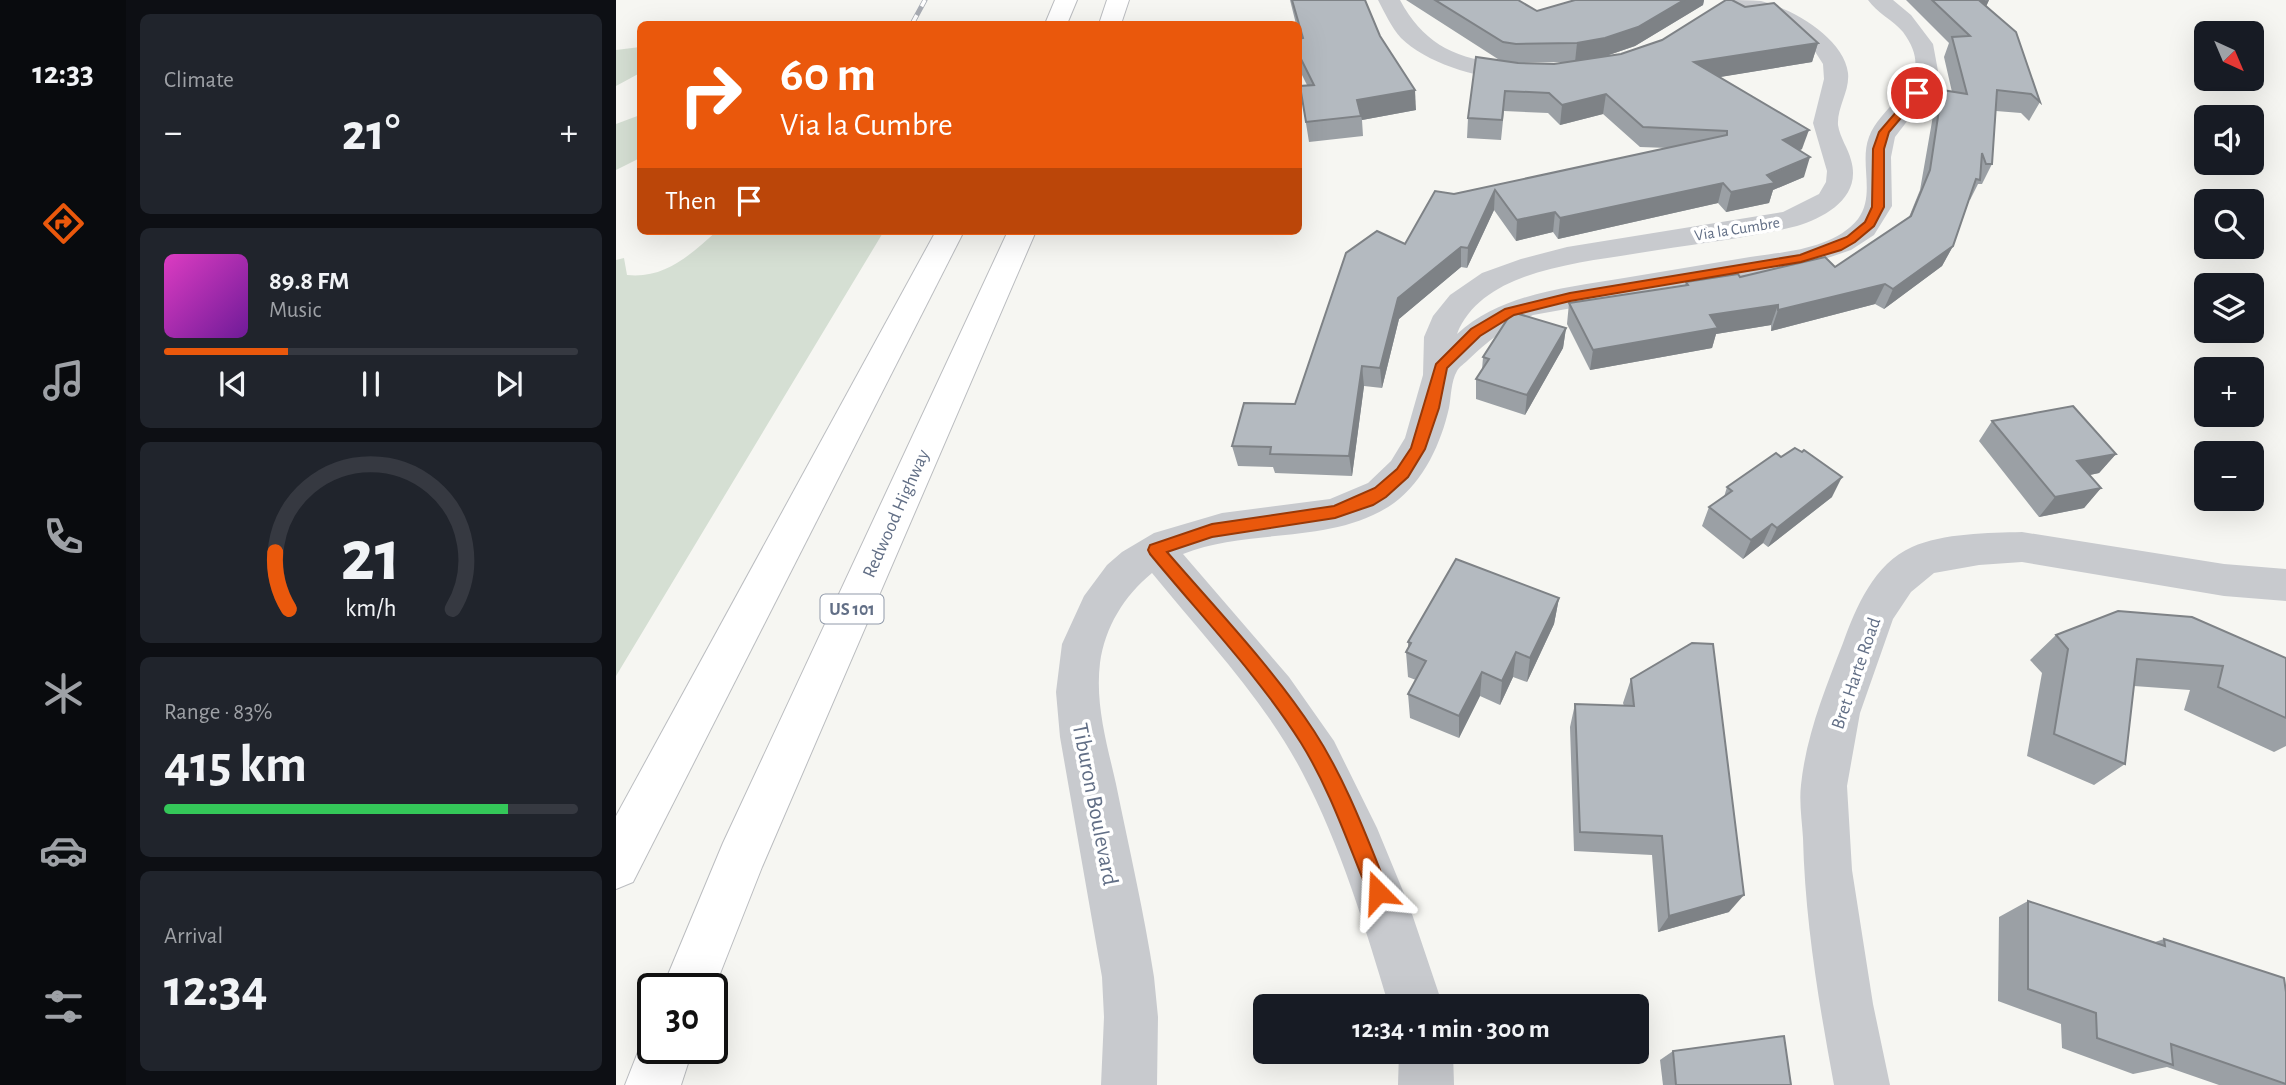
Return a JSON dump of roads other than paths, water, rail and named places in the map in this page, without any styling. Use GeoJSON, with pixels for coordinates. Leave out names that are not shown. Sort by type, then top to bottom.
{"type":"FeatureCollection","features":[{"type":"Feature","properties":{"kind":"highway"},"geometry":{"type":"LineString","coordinates":[[1057,21],[1066,0]]}},
{"type":"Feature","properties":{"kind":"highway"},"geometry":{"type":"LineString","coordinates":[[1111,21],[1118,0]]}},
{"type":"Feature","properties":{"kind":"highway"},"geometry":{"type":"LineString","coordinates":[[616,865],[948,235]]}},
{"type":"Feature","properties":{"kind":"highway","name":"Redwood Highway"},"geometry":{"type":"LineString","coordinates":[[694,973],[740,860],[1020,235]]}},
{"type":"Feature","properties":{"kind":"highway"},"geometry":{"type":"LineString","coordinates":[[653,1085],[660,1064]]}},
{"type":"Feature","properties":{"kind":"street"},"geometry":{"type":"LineString","coordinates":[[1389,0],[1407,32],[1442,55],[1495,69],[1545,73]]}},
{"type":"Feature","properties":{"kind":"street"},"geometry":{"type":"LineString","coordinates":[[1441,367],[1486,325],[1524,307],[1780,262],[1836,247],[1870,224],[1880,199],[1878,149],[1884,132],[1917,93],[1925,80],[1927,64],[1925,50],[1918,36],[1879,0]]}},
{"type":"Feature","properties":{"kind":"street"},"geometry":{"type":"LineString","coordinates":[[1729,3],[1789,21],[1818,41],[1831,57],[1837,80],[1827,111],[1826,128],[1841,169],[1879,174]]}},
{"type":"Feature","properties":{"kind":"street","name":"Via la Cumbre"},"geometry":{"type":"LineString","coordinates":[[1156,550],[1212,530],[1335,512],[1380,492],[1403,473],[1418,449],[1432,408],[1441,367],[1438,343],[1447,318],[1465,298],[1496,279],[1567,256],[1800,216],[1820,206],[1835,193],[1842,177],[1841,169]]}},
{"type":"Feature","properties":{"kind":"street","name":"Bret Harte Road"},"geometry":{"type":"LineString","coordinates":[[1862,1085],[1846,1004],[1828,870],[1824,786],[1838,713],[1875,612],[1897,580],[1924,559],[1979,549],[2022,547],[2224,580],[2286,585]]}},
{"type":"Feature","properties":{"kind":"street"},"geometry":{"type":"LineString","coordinates":[[1156,550],[1280,698],[1318,755],[1349,817],[1376,886],[1412,994]]}},
{"type":"Feature","properties":{"kind":"street","name":"Tiburon Boulevard"},"geometry":{"type":"LineString","coordinates":[[1129,1085],[1129,980],[1079,713],[1077,680],[1087,632],[1102,603],[1133,567],[1156,550]]}},
{"type":"Feature","properties":{"kind":"street"},"geometry":{"type":"LineString","coordinates":[[1426,1064],[1426,1085]]}},
{"type":"Feature","properties":{"kind":"railway"},"geometry":{"type":"LineString","coordinates":[[914,21],[925,0]]}}]}
